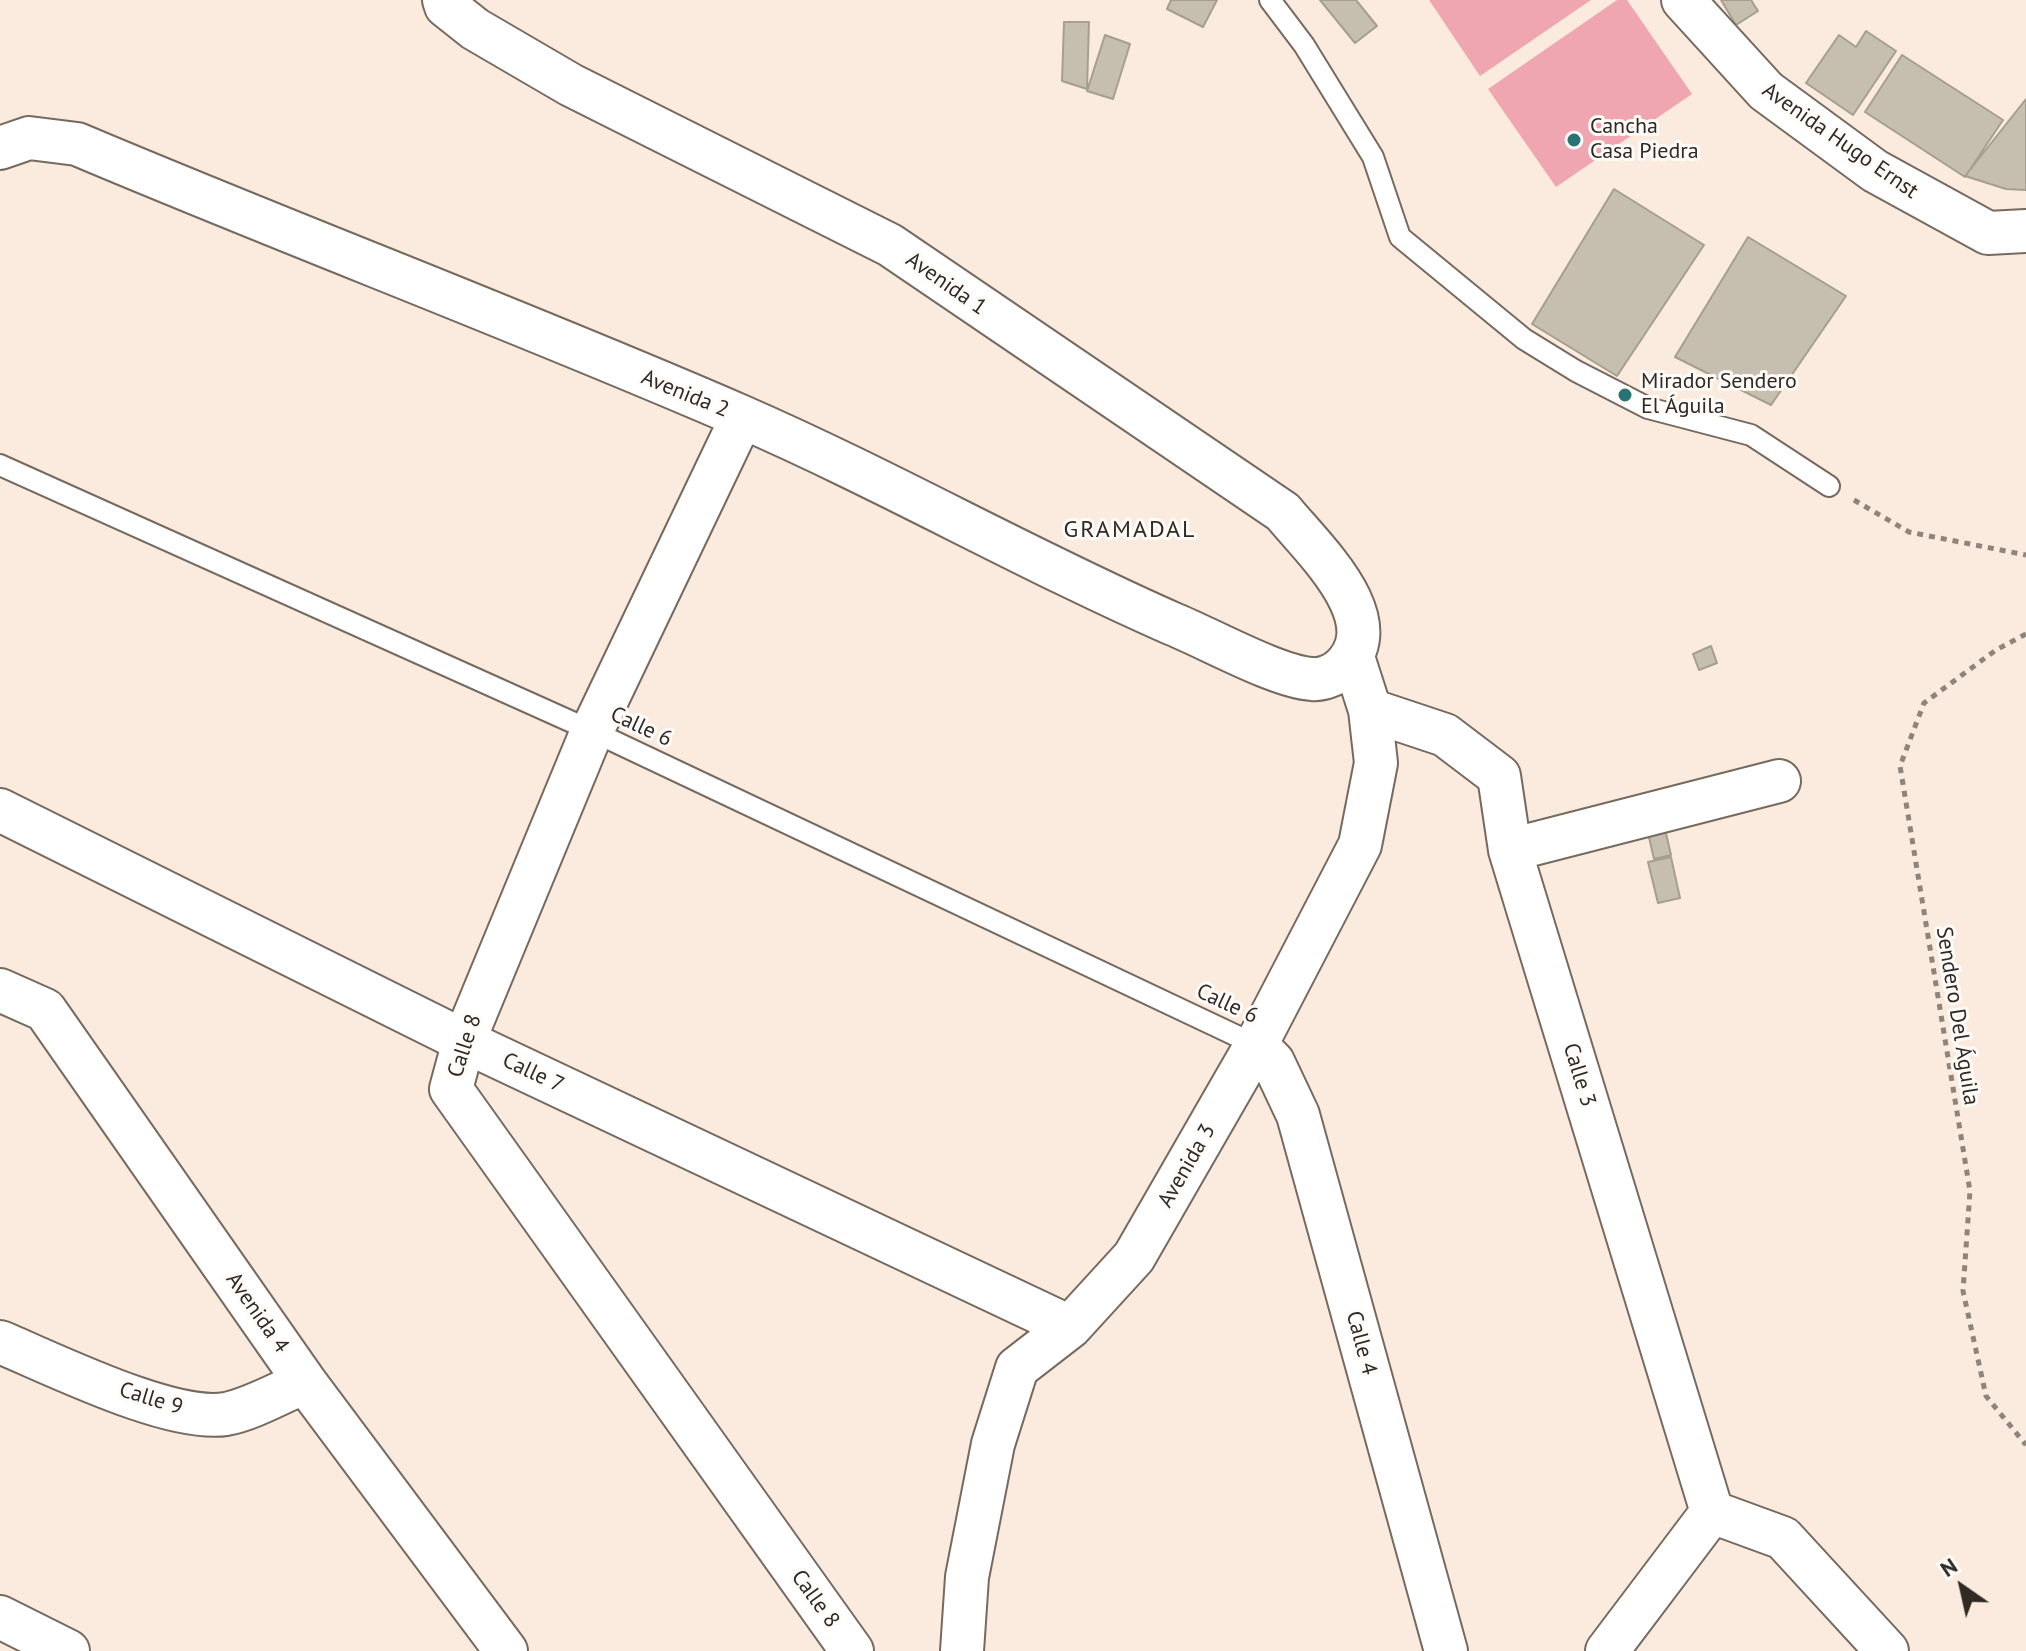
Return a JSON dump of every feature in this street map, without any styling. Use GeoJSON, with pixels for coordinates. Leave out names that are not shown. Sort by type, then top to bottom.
{"type":"FeatureCollection","features":[{"type":"Feature","properties":{"kind":"street","name":"Avenida 1"},"geometry":{"type":"LineString","coordinates":[[444,0],[446,6],[475,29],[571,85],[890,245],[1283,512],[1324,562],[1360,617],[1361,639],[1353,657]]}},
{"type":"Feature","properties":{"kind":"street","name":"Avenida Hugo Ernst"},"geometry":{"type":"LineString","coordinates":[[1683,0],[1766,91],[1875,171],[1988,233],[2026,231]]}},
{"type":"Feature","properties":{"kind":"street","name":"Avenida 2"},"geometry":{"type":"LineString","coordinates":[[0,148],[29,138],[77,144],[742,417],[1161,618],[1290,674],[1314,680],[1335,674],[1353,657]]}},
{"type":"Feature","properties":{"kind":"street","name":"Calle 8"},"geometry":{"type":"LineString","coordinates":[[742,417],[592,731],[464,1041],[451,1089],[852,1651]]}},
{"type":"Feature","properties":{"kind":"street","name":"Avenida 3"},"geometry":{"type":"LineString","coordinates":[[962,1651],[967,1577],[993,1444],[1017,1368],[1070,1327],[1134,1257],[1256,1045],[1360,845],[1376,763],[1370,710],[1353,657]]}},
{"type":"Feature","properties":{"kind":"street","name":"Calle 3"},"geometry":{"type":"LineString","coordinates":[[1370,710],[1445,735],[1499,776],[1510,850],[1712,1512]]}},
{"type":"Feature","properties":{"kind":"street"},"geometry":{"type":"LineString","coordinates":[[1510,850],[1779,781]]}},
{"type":"Feature","properties":{"kind":"street","name":"Calle 7"},"geometry":{"type":"LineString","coordinates":[[0,810],[464,1041],[1070,1327]]}},
{"type":"Feature","properties":{"kind":"street","name":"Avenida 4"},"geometry":{"type":"LineString","coordinates":[[0,990],[45,1010],[305,1382],[506,1651]]}},
{"type":"Feature","properties":{"kind":"street","name":"Calle 4"},"geometry":{"type":"LineString","coordinates":[[1256,1045],[1273,1062],[1298,1115],[1446,1651]]}},
{"type":"Feature","properties":{"kind":"street","name":"Calle 9"},"geometry":{"type":"LineString","coordinates":[[0,1342],[99,1383],[180,1411],[225,1414],[305,1382]]}},
{"type":"Feature","properties":{"kind":"street"},"geometry":{"type":"LineString","coordinates":[[1607,1651],[1712,1512],[1783,1538],[1887,1651]]}},
{"type":"Feature","properties":{"kind":"street"},"geometry":{"type":"LineString","coordinates":[[0,1617],[68,1651]]}},
{"type":"Feature","properties":{"kind":"lane"},"geometry":{"type":"LineString","coordinates":[[1270,0],[1304,45],[1373,157],[1400,237],[1524,339],[1576,371],[1648,408],[1751,435],[1829,486]]}},
{"type":"Feature","properties":{"kind":"lane","name":"Calle 6"},"geometry":{"type":"LineString","coordinates":[[0,465],[592,731],[1256,1045]]}},
{"type":"Feature","properties":{"kind":"path"},"geometry":{"type":"LineString","coordinates":[[1829,486],[1909,532],[2026,555]]}},
{"type":"Feature","properties":{"kind":"path","name":"Sendero Del Águila"},"geometry":{"type":"LineString","coordinates":[[2026,634],[1996,650],[1924,703],[1900,766],[1970,1191],[1963,1291],[1986,1396],[2026,1445]]}},
{"type":"Feature","properties":{"kind":"shaded area"},"geometry":{"type":"Polygon","coordinates":[[[1429,0],[1591,0],[1480,76],[1429,0]]]}},
{"type":"Feature","properties":{"kind":"shaded area","name":"Cancha Casa Piedra"},"geometry":{"type":"Polygon","coordinates":[[[1617,0],[1627,0],[1692,94],[1556,187],[1488,89],[1617,0]]]}},
{"type":"Feature","properties":{"kind":"building"},"geometry":{"type":"Polygon","coordinates":[[[1171,0],[1217,0],[1203,27],[1167,9],[1171,0]]]}},
{"type":"Feature","properties":{"kind":"building"},"geometry":{"type":"Polygon","coordinates":[[[1320,0],[1356,0],[1377,26],[1355,43],[1320,0]]]}},
{"type":"Feature","properties":{"kind":"building"},"geometry":{"type":"Polygon","coordinates":[[[1721,0],[1751,0],[1758,11],[1736,25],[1721,0]]]}},
{"type":"Feature","properties":{"kind":"building"},"geometry":{"type":"Polygon","coordinates":[[[1064,22],[1089,22],[1087,89],[1062,81],[1064,22]]]}},
{"type":"Feature","properties":{"kind":"building"},"geometry":{"type":"Polygon","coordinates":[[[1866,31],[1896,51],[1853,115],[1806,83],[1839,35],[1856,47],[1866,31]]]}},
{"type":"Feature","properties":{"kind":"building"},"geometry":{"type":"Polygon","coordinates":[[[1105,35],[1130,44],[1113,99],[1087,91],[1105,35]]]}},
{"type":"Feature","properties":{"kind":"building"},"geometry":{"type":"Polygon","coordinates":[[[1902,55],[2003,120],[1965,177],[1865,112],[1902,55]]]}},
{"type":"Feature","properties":{"kind":"building"},"geometry":{"type":"Polygon","coordinates":[[[2026,99],[2026,190],[2006,189],[1965,176],[2026,99]]]}},
{"type":"Feature","properties":{"kind":"building"},"geometry":{"type":"Polygon","coordinates":[[[1614,189],[1704,245],[1617,376],[1532,324],[1614,189]]]}},
{"type":"Feature","properties":{"kind":"building"},"geometry":{"type":"Polygon","coordinates":[[[1748,237],[1846,296],[1771,405],[1675,357],[1748,237]]]}},
{"type":"Feature","properties":{"kind":"building"},"geometry":{"type":"Polygon","coordinates":[[[1711,646],[1717,663],[1699,670],[1693,654],[1711,646]]]}},
{"type":"Feature","properties":{"kind":"building"},"geometry":{"type":"Polygon","coordinates":[[[1665,829],[1671,855],[1654,859],[1648,833],[1665,829]]]}},
{"type":"Feature","properties":{"kind":"building"},"geometry":{"type":"Polygon","coordinates":[[[1671,857],[1680,898],[1658,903],[1648,862],[1671,857]]]}},
{"type":"Feature","properties":{"kind":"place","name":"Cancha Casa Piedra"},"geometry":{"type":"Point","coordinates":[1574,140]}},
{"type":"Feature","properties":{"kind":"place","name":"Mirador Sendero El Águila"},"geometry":{"type":"Point","coordinates":[1625,395]}},
{"type":"Feature","properties":{"kind":"district","name":"GRAMADAL"},"geometry":{"type":"Point","coordinates":[1130,530]}}]}
